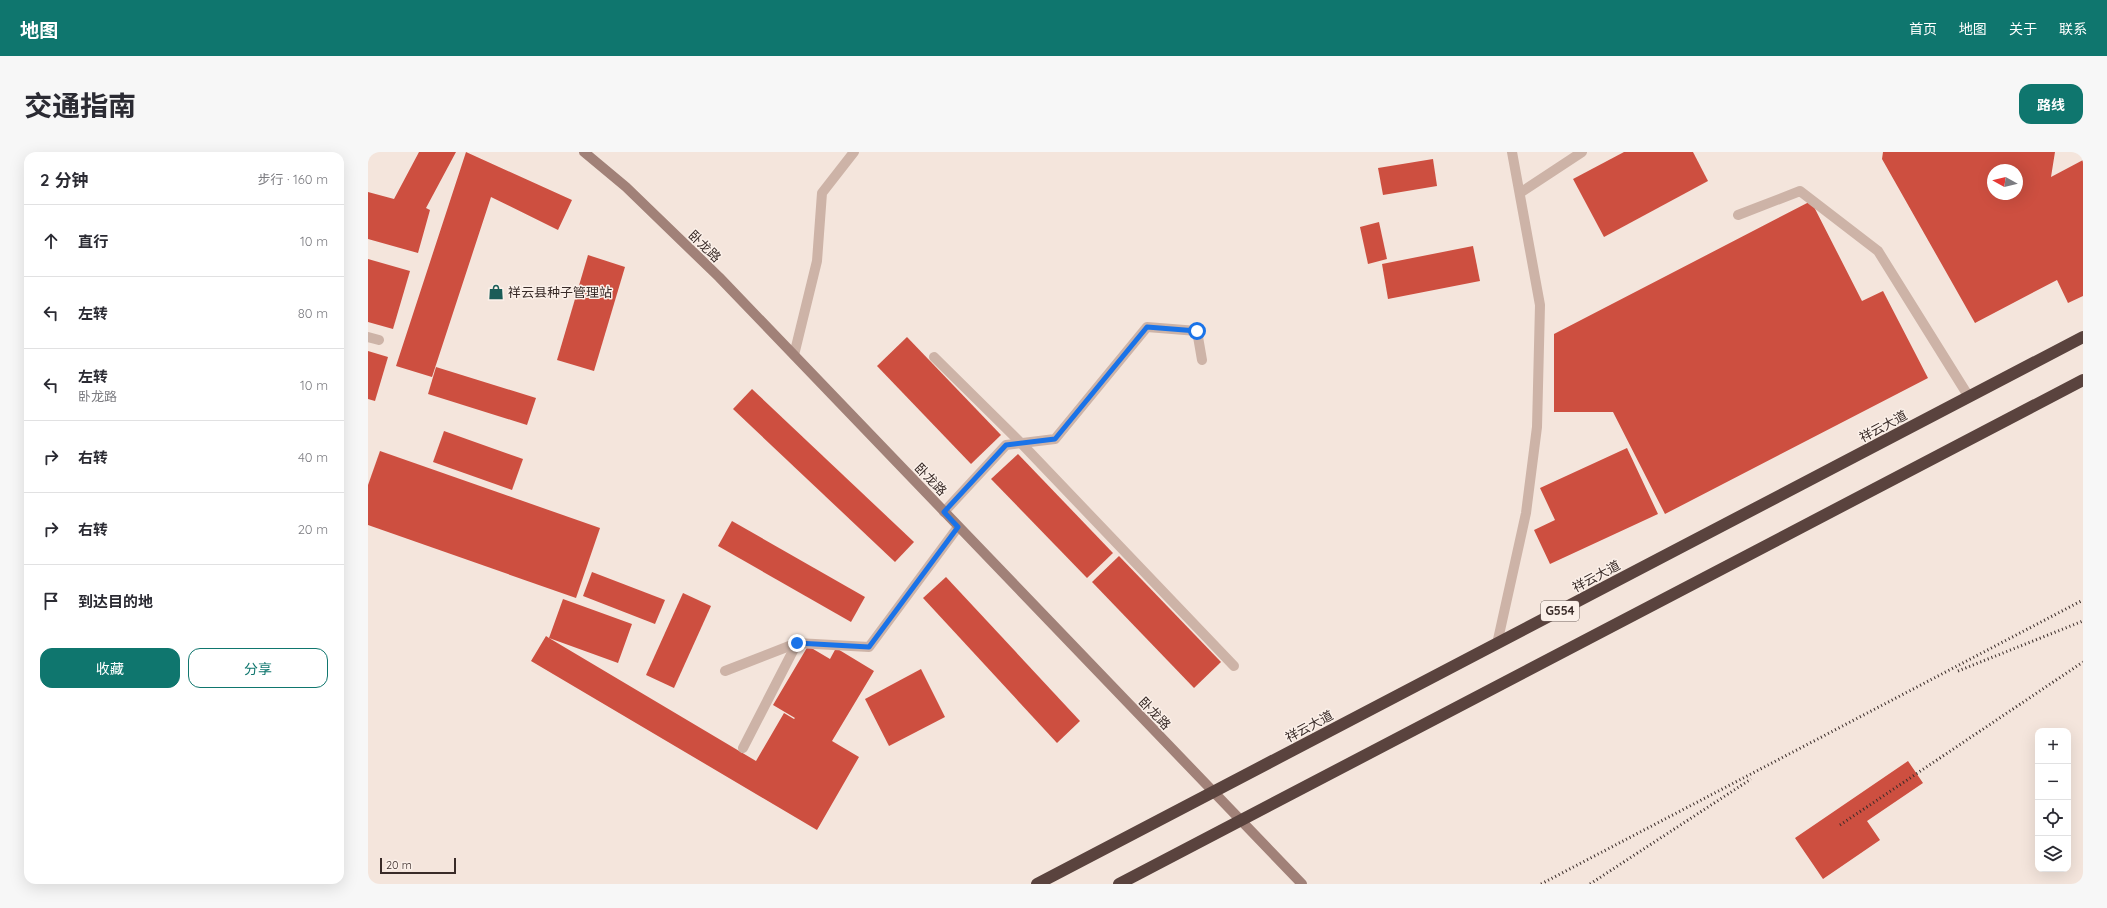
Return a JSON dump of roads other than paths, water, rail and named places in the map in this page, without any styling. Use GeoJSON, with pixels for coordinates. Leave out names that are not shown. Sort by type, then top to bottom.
{"type":"FeatureCollection","features":[{"type":"Feature","properties":{"kind":"highway","name":"祥云大道"},"geometry":{"type":"LineString","coordinates":[[1037,884],[2083,337]]}},
{"type":"Feature","properties":{"kind":"highway"},"geometry":{"type":"LineString","coordinates":[[1118,884],[2083,380]]}},
{"type":"Feature","properties":{"kind":"street","name":"卧龙路"},"geometry":{"type":"LineString","coordinates":[[584,152],[637,197],[719,277],[1302,884]]}},
{"type":"Feature","properties":{"kind":"street"},"geometry":{"type":"LineString","coordinates":[[794,355],[817,261],[822,193],[854,152]]}},
{"type":"Feature","properties":{"kind":"street"},"geometry":{"type":"LineString","coordinates":[[1497,644],[1526,513],[1537,427],[1540,305],[1512,152]]}},
{"type":"Feature","properties":{"kind":"street"},"geometry":{"type":"LineString","coordinates":[[1520,193],[1582,152]]}},
{"type":"Feature","properties":{"kind":"street"},"geometry":{"type":"LineString","coordinates":[[1738,215],[1800,191],[1872,247],[1878,252],[1969,397]]}},
{"type":"Feature","properties":{"kind":"street"},"geometry":{"type":"LineString","coordinates":[[944,512],[1006,445],[1055,439],[1147,327],[1197,331],[1202,360]]}},
{"type":"Feature","properties":{"kind":"street"},"geometry":{"type":"LineString","coordinates":[[368,337],[379,340]]}},
{"type":"Feature","properties":{"kind":"street"},"geometry":{"type":"LineString","coordinates":[[934,356],[1021,443],[1234,666]]}},
{"type":"Feature","properties":{"kind":"street"},"geometry":{"type":"LineString","coordinates":[[725,671],[797,643],[869,647],[958,527]]}},
{"type":"Feature","properties":{"kind":"street"},"geometry":{"type":"LineString","coordinates":[[743,748],[797,643]]}},
{"type":"Feature","properties":{"kind":"railway"},"geometry":{"type":"LineString","coordinates":[[1541,884],[2083,600]]}},
{"type":"Feature","properties":{"kind":"railway"},"geometry":{"type":"LineString","coordinates":[[1958,671],[2083,621]]}},
{"type":"Feature","properties":{"kind":"railway"},"geometry":{"type":"LineString","coordinates":[[1840,825],[2083,662]]}},
{"type":"Feature","properties":{"kind":"railway"},"geometry":{"type":"LineString","coordinates":[[1590,884],[1751,779]]}},
{"type":"Feature","properties":{"kind":"place","name":"祥云县种子管理站"},"geometry":{"type":"Point","coordinates":[496,292]}}]}
